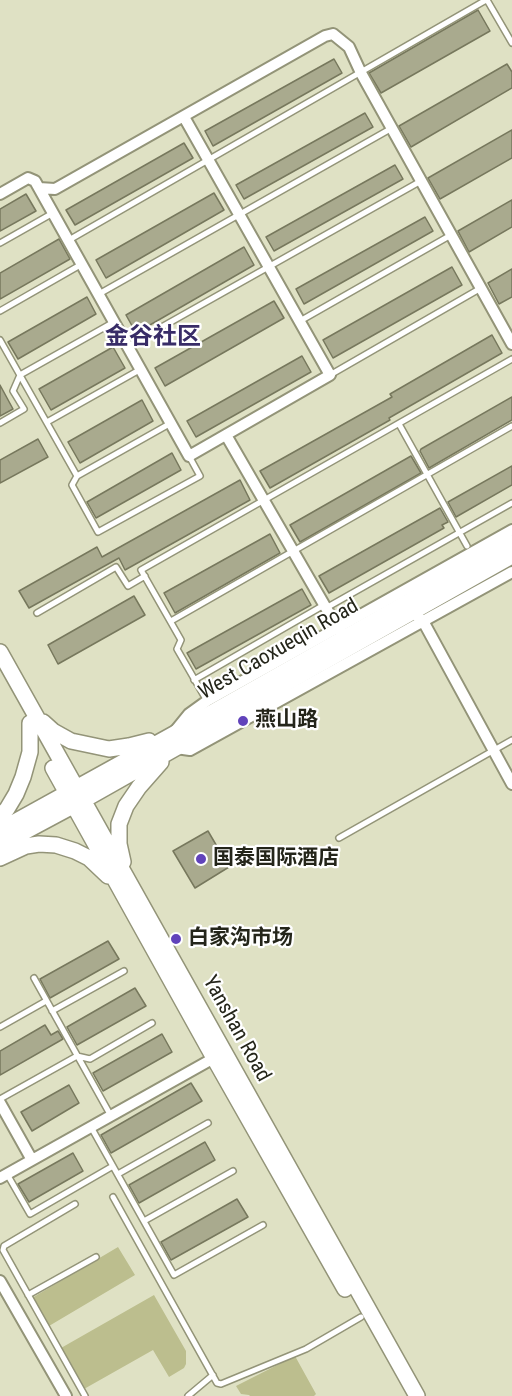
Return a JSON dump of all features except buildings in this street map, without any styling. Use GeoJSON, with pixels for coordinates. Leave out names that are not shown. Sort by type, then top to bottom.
{"type":"FeatureCollection","features":[{"type":"Feature","properties":{"kind":"main road","name":"West Caoxueqin Road"},"geometry":{"type":"LineString","coordinates":[[75,796],[174,742],[342,632],[512,543]]}},
{"type":"Feature","properties":{"kind":"main road","name":"West Caoxueqin Road"},"geometry":{"type":"LineString","coordinates":[[174,742],[184,741],[417,617],[512,556]]}},
{"type":"Feature","properties":{"kind":"main road","name":"Yanshan Road"},"geometry":{"type":"LineString","coordinates":[[0,652],[33,720],[75,796],[417,1396]]}},
{"type":"Feature","properties":{"kind":"main road","name":"Yanshan Road"},"geometry":{"type":"LineString","coordinates":[[0,671],[33,720]]}},
{"type":"Feature","properties":{"kind":"main road"},"geometry":{"type":"LineString","coordinates":[[2,813],[16,794],[30,752],[33,720],[72,741],[109,749],[174,742]]}},
{"type":"Feature","properties":{"kind":"main road"},"geometry":{"type":"LineString","coordinates":[[124,883],[119,824],[126,806],[174,742]]}},
{"type":"Feature","properties":{"kind":"main road"},"geometry":{"type":"LineString","coordinates":[[0,830],[75,796]]}},
{"type":"Feature","properties":{"kind":"main road"},"geometry":{"type":"LineString","coordinates":[[0,845],[75,796]]}},
{"type":"Feature","properties":{"kind":"main road"},"geometry":{"type":"LineString","coordinates":[[0,858],[26,846],[39,844],[56,846],[89,858],[124,883]]}},
{"type":"Feature","properties":{"kind":"main road","name":"Yanshan Road"},"geometry":{"type":"LineString","coordinates":[[124,883],[214,1058],[405,1396]]}},
{"type":"Feature","properties":{"kind":"street"},"geometry":{"type":"LineString","coordinates":[[39,188],[55,189],[325,36],[333,34],[349,47],[360,73],[512,344]]}},
{"type":"Feature","properties":{"kind":"street"},"geometry":{"type":"LineString","coordinates":[[0,194],[28,178],[35,181],[189,456],[330,375],[184,117]]}},
{"type":"Feature","properties":{"kind":"street"},"geometry":{"type":"LineString","coordinates":[[226,435],[342,632]]}},
{"type":"Feature","properties":{"kind":"street"},"geometry":{"type":"LineString","coordinates":[[174,742],[189,714],[207,701],[342,632],[512,530]]}},
{"type":"Feature","properties":{"kind":"street"},"geometry":{"type":"LineString","coordinates":[[512,572],[417,617],[512,784]]}},
{"type":"Feature","properties":{"kind":"street"},"geometry":{"type":"LineString","coordinates":[[3,1176],[214,1058]]}},
{"type":"Feature","properties":{"kind":"street"},"geometry":{"type":"LineString","coordinates":[[0,1101],[32,1160]]}},
{"type":"Feature","properties":{"kind":"street"},"geometry":{"type":"LineString","coordinates":[[0,1281],[66,1396]]}},
{"type":"Feature","properties":{"kind":"lane"},"geometry":{"type":"LineString","coordinates":[[69,240],[487,0],[512,43]]}},
{"type":"Feature","properties":{"kind":"lane"},"geometry":{"type":"LineString","coordinates":[[99,294],[392,129]]}},
{"type":"Feature","properties":{"kind":"lane"},"geometry":{"type":"LineString","coordinates":[[128,346],[421,181]]}},
{"type":"Feature","properties":{"kind":"lane"},"geometry":{"type":"LineString","coordinates":[[0,243],[53,213]]}},
{"type":"Feature","properties":{"kind":"lane"},"geometry":{"type":"LineString","coordinates":[[300,321],[451,235]]}},
{"type":"Feature","properties":{"kind":"lane"},"geometry":{"type":"LineString","coordinates":[[0,311],[82,264]]}},
{"type":"Feature","properties":{"kind":"lane"},"geometry":{"type":"LineString","coordinates":[[330,375],[481,288]]}},
{"type":"Feature","properties":{"kind":"lane"},"geometry":{"type":"LineString","coordinates":[[0,423],[24,409],[13,391],[20,375],[114,322]]}},
{"type":"Feature","properties":{"kind":"lane"},"geometry":{"type":"LineString","coordinates":[[0,340],[3,352],[20,375],[77,476]]}},
{"type":"Feature","properties":{"kind":"lane"},"geometry":{"type":"LineString","coordinates":[[207,701],[177,649],[181,640],[141,570],[512,359]]}},
{"type":"Feature","properties":{"kind":"lane"},"geometry":{"type":"LineString","coordinates":[[47,422],[141,369]]}},
{"type":"Feature","properties":{"kind":"lane"},"geometry":{"type":"LineString","coordinates":[[171,423],[77,476],[72,485],[98,532],[200,476],[189,456]]}},
{"type":"Feature","properties":{"kind":"lane"},"geometry":{"type":"LineString","coordinates":[[399,424],[467,546]]}},
{"type":"Feature","properties":{"kind":"lane"},"geometry":{"type":"LineString","coordinates":[[171,621],[512,426]]}},
{"type":"Feature","properties":{"kind":"lane"},"geometry":{"type":"LineString","coordinates":[[194,680],[512,503]]}},
{"type":"Feature","properties":{"kind":"lane"},"geometry":{"type":"LineString","coordinates":[[37,613],[116,567],[128,586],[145,576]]}},
{"type":"Feature","properties":{"kind":"lane"},"geometry":{"type":"LineString","coordinates":[[339,838],[512,740]]}},
{"type":"Feature","properties":{"kind":"lane"},"geometry":{"type":"LineString","coordinates":[[52,1011],[124,971]]}},
{"type":"Feature","properties":{"kind":"lane"},"geometry":{"type":"LineString","coordinates":[[34,978],[111,1116]]}},
{"type":"Feature","properties":{"kind":"lane"},"geometry":{"type":"LineString","coordinates":[[0,1027],[46,1001]]}},
{"type":"Feature","properties":{"kind":"lane"},"geometry":{"type":"LineString","coordinates":[[0,1101],[77,1056],[90,1059],[152,1023]]}},
{"type":"Feature","properties":{"kind":"lane"},"geometry":{"type":"LineString","coordinates":[[118,1174],[208,1123]]}},
{"type":"Feature","properties":{"kind":"lane"},"geometry":{"type":"LineString","coordinates":[[91,1127],[174,1275],[263,1225]]}},
{"type":"Feature","properties":{"kind":"lane"},"geometry":{"type":"LineString","coordinates":[[3,1176],[30,1214],[113,1166]]}},
{"type":"Feature","properties":{"kind":"lane"},"geometry":{"type":"LineString","coordinates":[[144,1221],[233,1171]]}},
{"type":"Feature","properties":{"kind":"lane"},"geometry":{"type":"LineString","coordinates":[[113,1197],[217,1383],[221,1384],[306,1350],[361,1317]]}},
{"type":"Feature","properties":{"kind":"lane"},"geometry":{"type":"LineString","coordinates":[[75,1204],[4,1246],[3,1250],[85,1396]]}},
{"type":"Feature","properties":{"kind":"lane"},"geometry":{"type":"LineString","coordinates":[[28,1295],[96,1257]]}},
{"type":"Feature","properties":{"kind":"lane"},"geometry":{"type":"LineString","coordinates":[[188,1396],[213,1375]]}},
{"type":"Feature","properties":{"kind":"green space"},"geometry":{"type":"Polygon","coordinates":[[[118,1247],[135,1275],[49,1326],[32,1298],[118,1247]]]}},
{"type":"Feature","properties":{"kind":"green space"},"geometry":{"type":"Polygon","coordinates":[[[154,1295],[186,1351],[184,1368],[169,1377],[153,1350],[84,1389],[61,1348],[154,1295]]]}},
{"type":"Feature","properties":{"kind":"green space"},"geometry":{"type":"Polygon","coordinates":[[[295,1356],[316,1394],[314,1396],[250,1396],[241,1394],[236,1386],[295,1356]]]}},
{"type":"Feature","properties":{"kind":"place","name":"燕山路"},"geometry":{"type":"Point","coordinates":[243,721]}},
{"type":"Feature","properties":{"kind":"place","name":"国泰国际酒店"},"geometry":{"type":"Point","coordinates":[201,859]}},
{"type":"Feature","properties":{"kind":"place","name":"白家沟市场"},"geometry":{"type":"Point","coordinates":[176,939]}},
{"type":"Feature","properties":{"kind":"district","name":"金谷社区"},"geometry":{"type":"Point","coordinates":[153,338]}}]}
